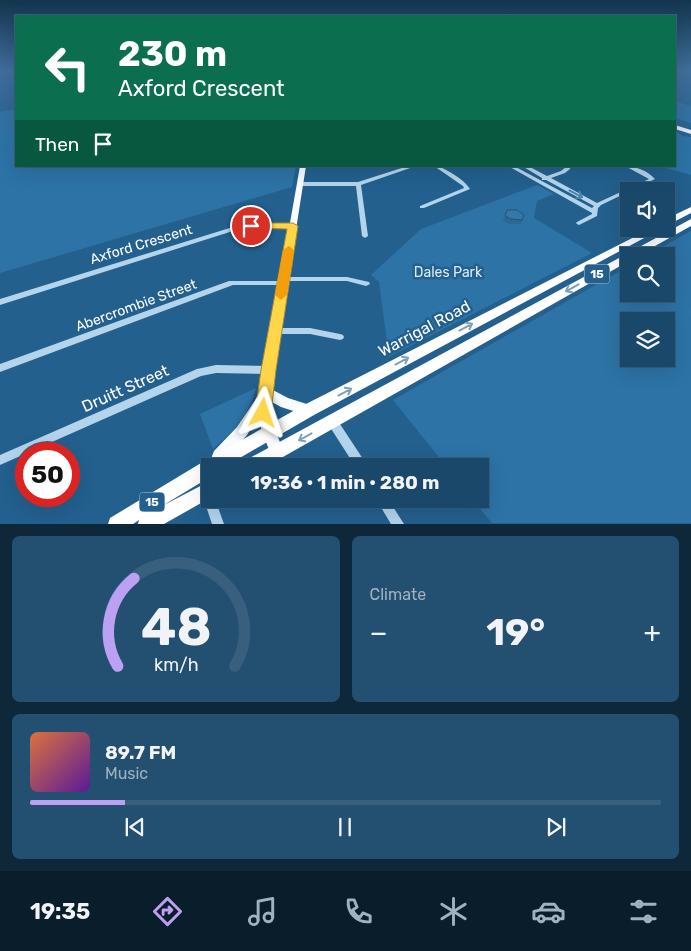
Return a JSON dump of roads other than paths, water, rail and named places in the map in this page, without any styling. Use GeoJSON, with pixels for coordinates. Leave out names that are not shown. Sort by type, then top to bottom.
{"type":"FeatureCollection","features":[{"type":"Feature","properties":{"kind":"highway"},"geometry":{"type":"LineString","coordinates":[[676,121],[691,126]]}},
{"type":"Feature","properties":{"kind":"highway"},"geometry":{"type":"LineString","coordinates":[[676,126],[691,132]]}},
{"type":"Feature","properties":{"kind":"highway"},"geometry":{"type":"LineString","coordinates":[[675,218],[691,210]]}},
{"type":"Feature","properties":{"kind":"highway","name":"15"},"geometry":{"type":"LineString","coordinates":[[266,458],[691,222]]}},
{"type":"Feature","properties":{"kind":"highway","name":"Warrigal Road"},"geometry":{"type":"LineString","coordinates":[[227,458],[309,410],[641,237]]}},
{"type":"Feature","properties":{"kind":"highway","name":"Warrigal Road"},"geometry":{"type":"LineString","coordinates":[[116,524],[201,473]]}},
{"type":"Feature","properties":{"kind":"highway","name":"15"},"geometry":{"type":"LineString","coordinates":[[146,524],[201,494]]}},
{"type":"Feature","properties":{"kind":"main road"},"geometry":{"type":"LineString","coordinates":[[277,452],[264,419],[265,394],[303,167]]}},
{"type":"Feature","properties":{"kind":"main road"},"geometry":{"type":"LineString","coordinates":[[265,394],[285,403],[309,410]]}},
{"type":"Feature","properties":{"kind":"main road"},"geometry":{"type":"LineString","coordinates":[[219,458],[242,431],[265,394]]}},
{"type":"Feature","properties":{"kind":"street"},"geometry":{"type":"LineString","coordinates":[[300,184],[358,184],[411,167]]}},
{"type":"Feature","properties":{"kind":"street"},"geometry":{"type":"LineString","coordinates":[[422,206],[467,189],[465,185],[438,167]]}},
{"type":"Feature","properties":{"kind":"street"},"geometry":{"type":"LineString","coordinates":[[512,167],[596,208]]}},
{"type":"Feature","properties":{"kind":"street"},"geometry":{"type":"LineString","coordinates":[[526,167],[596,208]]}},
{"type":"Feature","properties":{"kind":"street"},"geometry":{"type":"LineString","coordinates":[[579,223],[594,216],[596,208],[652,179],[629,167]]}},
{"type":"Feature","properties":{"kind":"street"},"geometry":{"type":"LineString","coordinates":[[538,181],[564,172],[568,168]]}},
{"type":"Feature","properties":{"kind":"street"},"geometry":{"type":"LineString","coordinates":[[358,184],[365,236]]}},
{"type":"Feature","properties":{"kind":"street","name":"Axford Crescent"},"geometry":{"type":"LineString","coordinates":[[0,302],[235,228],[293,226]]}},
{"type":"Feature","properties":{"kind":"street","name":"Abercrombie Street"},"geometry":{"type":"LineString","coordinates":[[0,368],[232,283],[347,279],[366,284]]}},
{"type":"Feature","properties":{"kind":"street"},"geometry":{"type":"LineString","coordinates":[[274,331],[310,331],[340,337]]}},
{"type":"Feature","properties":{"kind":"street","name":"Druitt Street"},"geometry":{"type":"LineString","coordinates":[[0,460],[200,372],[216,369],[268,370]]}},
{"type":"Feature","properties":{"kind":"street"},"geometry":{"type":"LineString","coordinates":[[332,421],[356,458]]}},
{"type":"Feature","properties":{"kind":"street"},"geometry":{"type":"LineString","coordinates":[[213,508],[218,524]]}},
{"type":"Feature","properties":{"kind":"street"},"geometry":{"type":"LineString","coordinates":[[388,508],[398,524]]}},
{"type":"Feature","properties":{"kind":"park label","name":"Dales Park"},"geometry":{"type":"Point","coordinates":[448,272]}}]}
